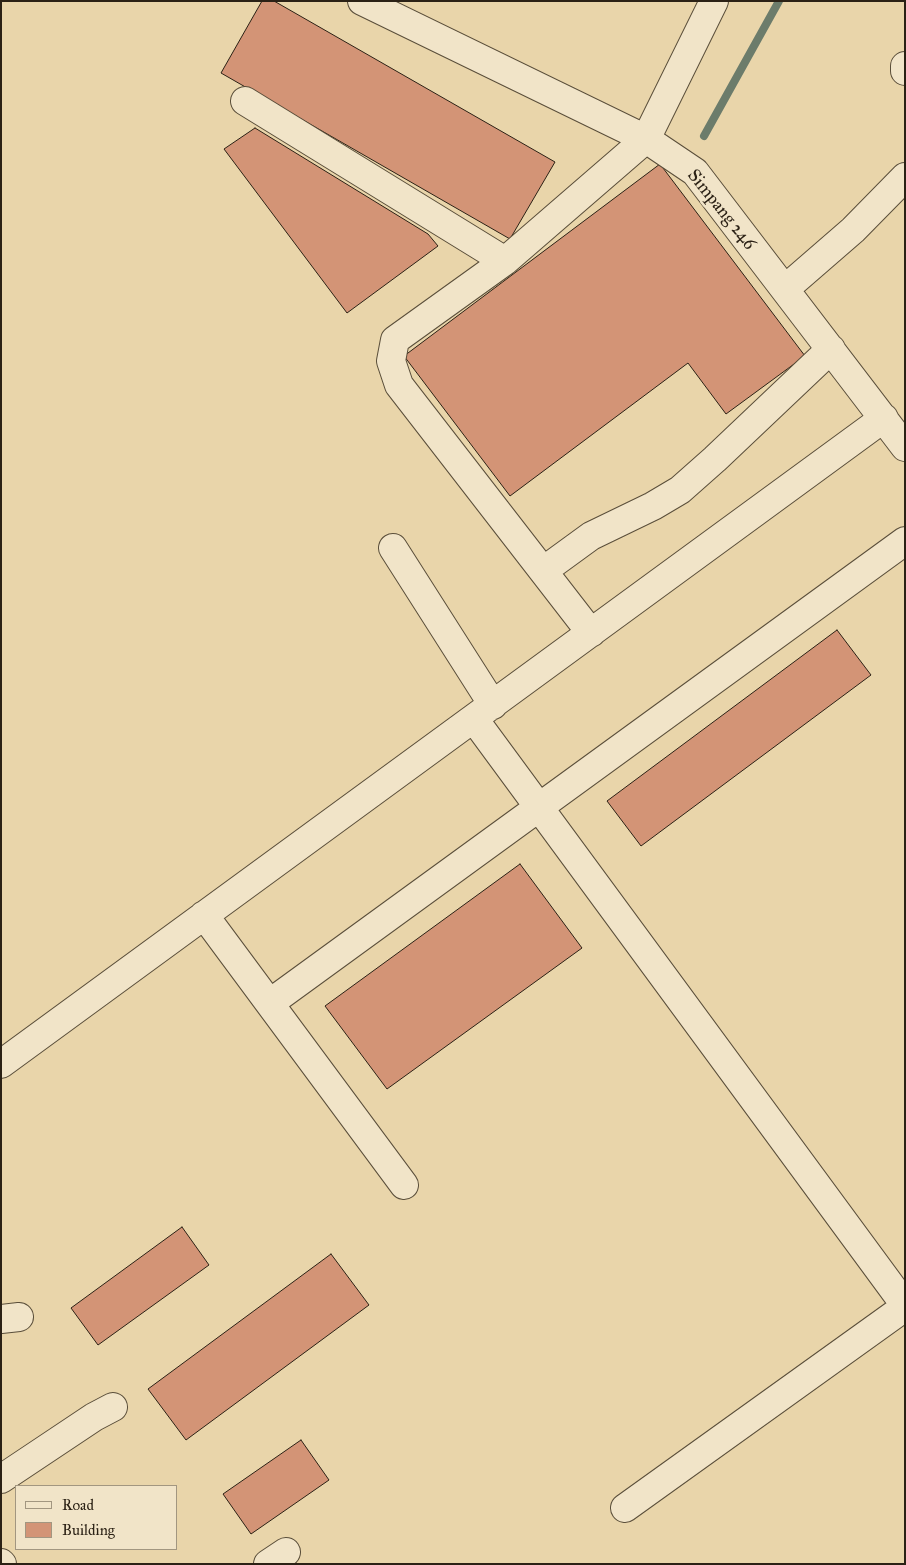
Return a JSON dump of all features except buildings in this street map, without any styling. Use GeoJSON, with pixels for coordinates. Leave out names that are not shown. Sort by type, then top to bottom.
{"type":"FeatureCollection","features":[{"type":"Feature","properties":{"kind":"street","name":"Simpang 246"},"geometry":{"type":"LineString","coordinates":[[362,1],[646,138],[695,172],[905,447]]}},
{"type":"Feature","properties":{"kind":"street"},"geometry":{"type":"LineString","coordinates":[[591,633],[399,385],[391,361],[395,340],[505,262],[646,138],[714,1]]}},
{"type":"Feature","properties":{"kind":"street"},"geometry":{"type":"LineString","coordinates":[[905,66],[905,71]]}},
{"type":"Feature","properties":{"kind":"street"},"geometry":{"type":"LineString","coordinates":[[245,101],[505,262]]}},
{"type":"Feature","properties":{"kind":"street"},"geometry":{"type":"LineString","coordinates":[[785,289],[853,230],[905,177]]}},
{"type":"Feature","properties":{"kind":"street"},"geometry":{"type":"LineString","coordinates":[[543,571],[591,536],[653,506],[680,490],[831,349]]}},
{"type":"Feature","properties":{"kind":"street"},"geometry":{"type":"LineString","coordinates":[[1,1064],[884,418]]}},
{"type":"Feature","properties":{"kind":"street"},"geometry":{"type":"LineString","coordinates":[[270,1003],[905,541]]}},
{"type":"Feature","properties":{"kind":"street"},"geometry":{"type":"LineString","coordinates":[[393,548],[484,712],[539,806],[905,1306],[625,1508]]}},
{"type":"Feature","properties":{"kind":"street"},"geometry":{"type":"LineString","coordinates":[[204,915],[404,1186]]}},
{"type":"Feature","properties":{"kind":"street"},"geometry":{"type":"LineString","coordinates":[[1,1479],[94,1417],[114,1407]]}},
{"type":"Feature","properties":{"kind":"waterway"},"geometry":{"type":"LineString","coordinates":[[704,136],[779,1]]}}]}
